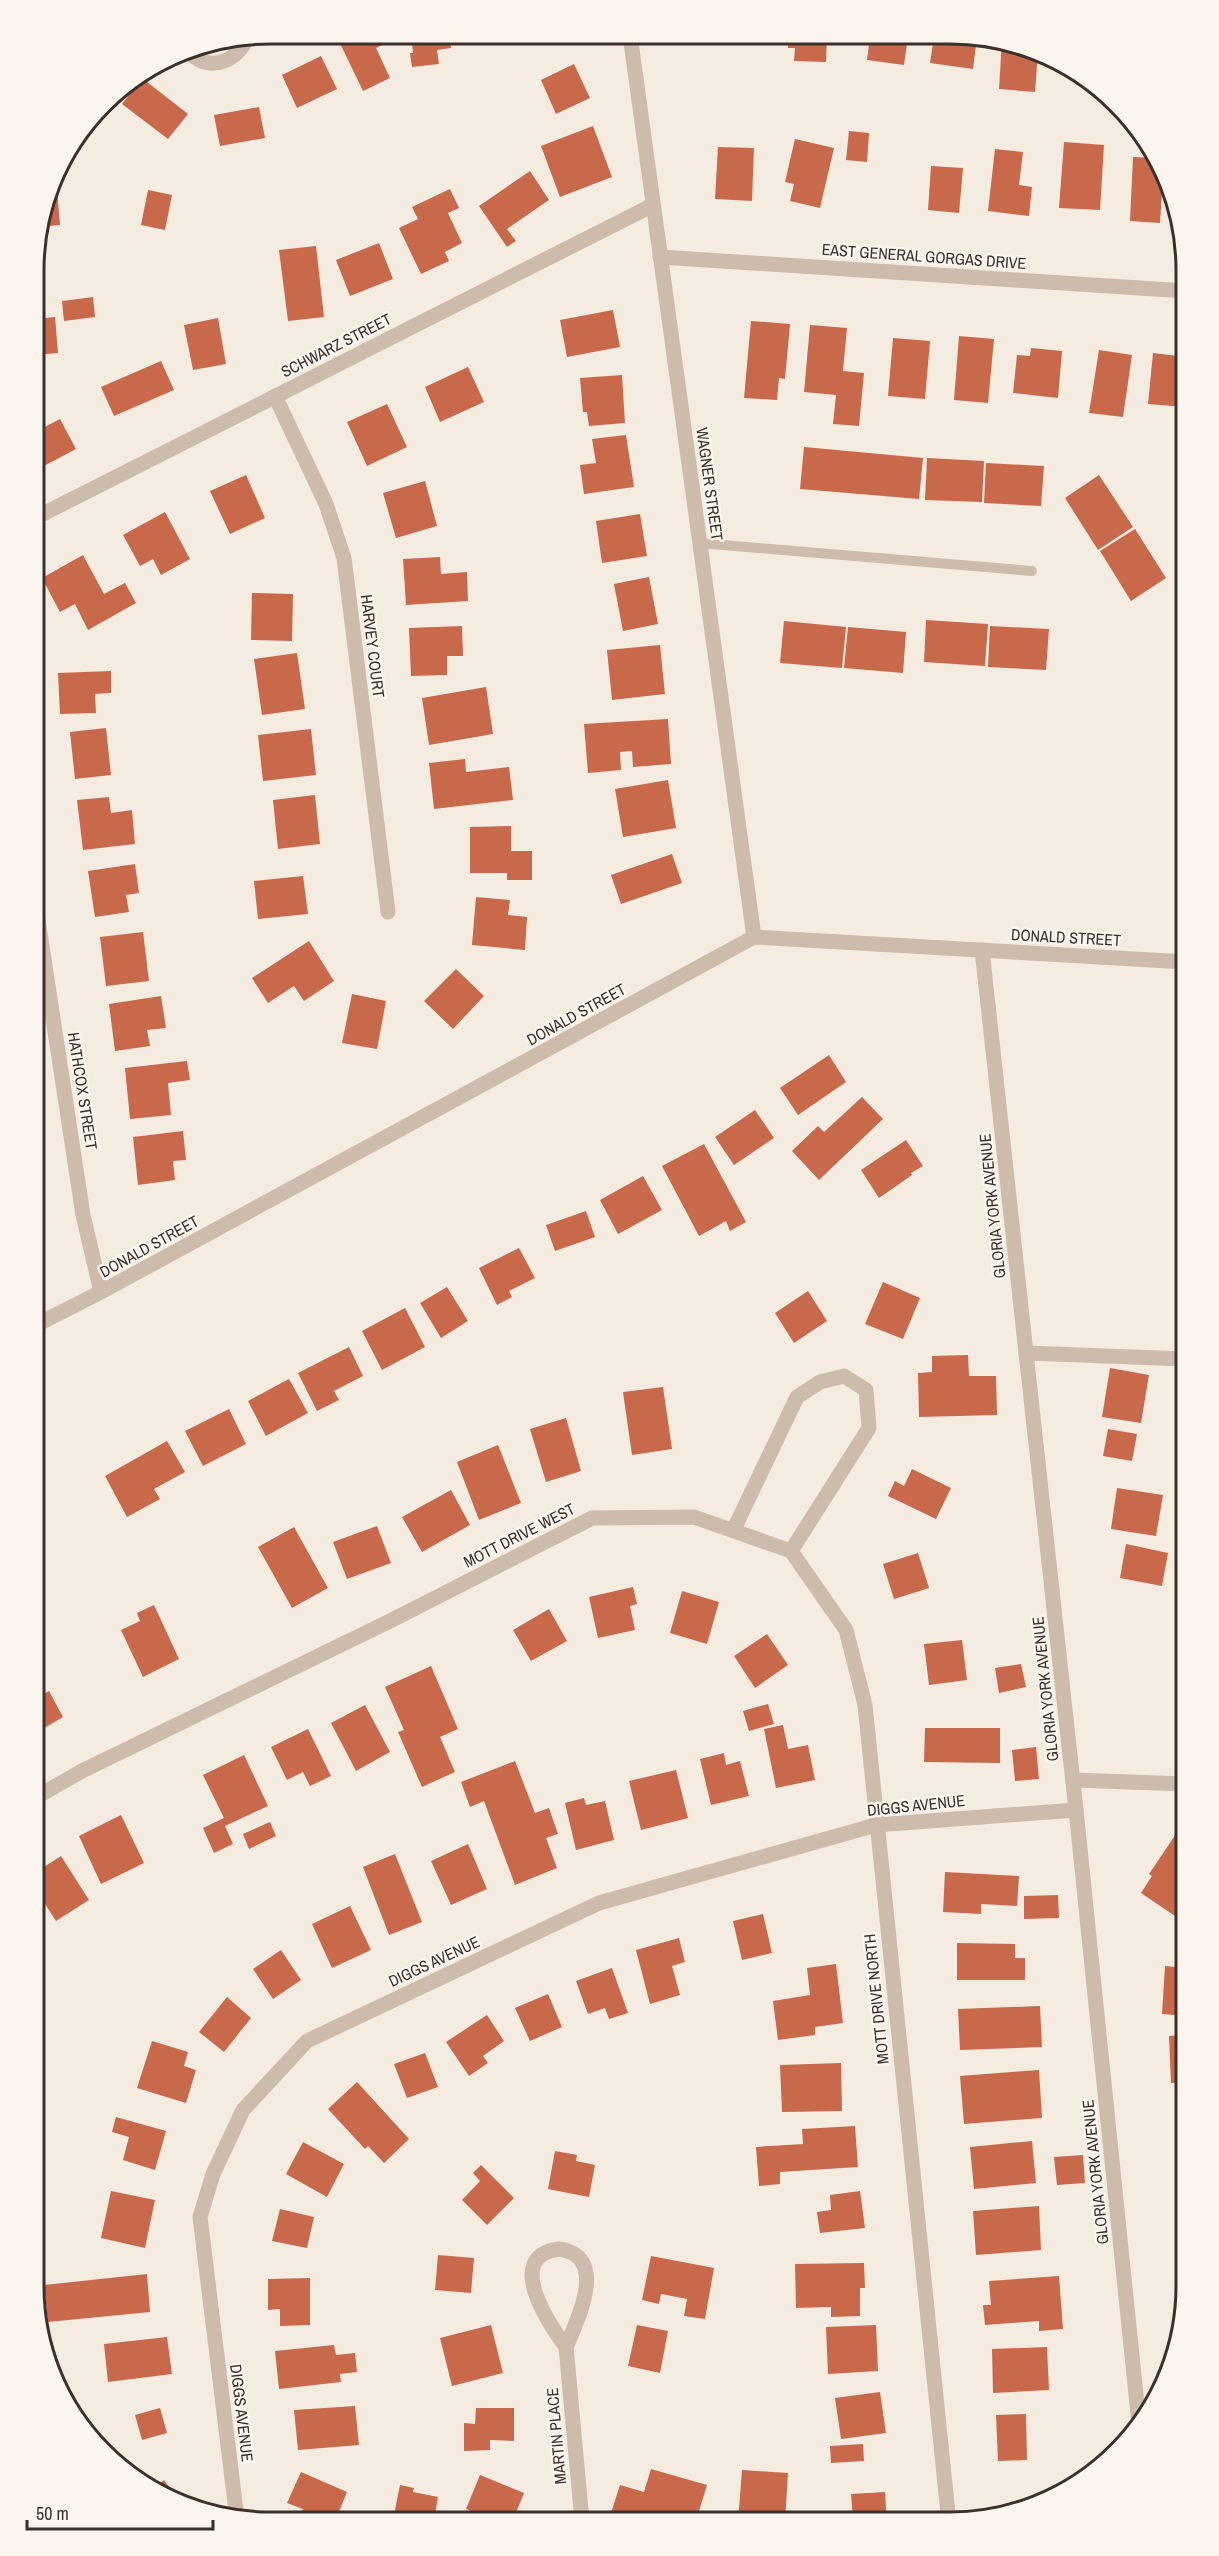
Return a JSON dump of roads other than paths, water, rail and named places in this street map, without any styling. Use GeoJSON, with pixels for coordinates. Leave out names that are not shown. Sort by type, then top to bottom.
{"type":"FeatureCollection","features":[{"type":"Feature","properties":{"kind":"street","name":"WAGNER STREET"},"geometry":{"type":"LineString","coordinates":[[631,44],[754,937]]}},
{"type":"Feature","properties":{"kind":"street"},"geometry":{"type":"LineString","coordinates":[[195,57],[200,61],[212,64],[223,63],[242,49],[244,45]]}},
{"type":"Feature","properties":{"kind":"street","name":"SCHWARZ STREET"},"geometry":{"type":"LineString","coordinates":[[44,513],[653,205]]}},
{"type":"Feature","properties":{"kind":"street","name":"EAST GENERAL GORGAS DRIVE"},"geometry":{"type":"LineString","coordinates":[[660,257],[1176,290]]}},
{"type":"Feature","properties":{"kind":"street","name":"HARVEY COURT"},"geometry":{"type":"LineString","coordinates":[[275,396],[326,504],[344,558],[388,912]]}},
{"type":"Feature","properties":{"kind":"street","name":"DONALD STREET"},"geometry":{"type":"LineString","coordinates":[[44,1321],[754,937],[1176,961]]}},
{"type":"Feature","properties":{"kind":"street","name":"GLORIA YORK AVENUE"},"geometry":{"type":"LineString","coordinates":[[982,950],[1073,1780],[1138,2411]]}},
{"type":"Feature","properties":{"kind":"street","name":"HATHCOX STREET"},"geometry":{"type":"LineString","coordinates":[[44,960],[83,1215],[101,1292]]}},
{"type":"Feature","properties":{"kind":"street"},"geometry":{"type":"LineString","coordinates":[[1026,1353],[1176,1359]]}},
{"type":"Feature","properties":{"kind":"street"},"geometry":{"type":"LineString","coordinates":[[844,1376],[867,1390],[869,1428],[791,1551],[734,1529],[797,1396],[820,1382],[844,1376]]}},
{"type":"Feature","properties":{"kind":"street","name":"MOTT DRIVE WEST"},"geometry":{"type":"LineString","coordinates":[[44,1793],[82,1771],[388,1622],[592,1518],[694,1517],[734,1529]]}},
{"type":"Feature","properties":{"kind":"street","name":"MOTT DRIVE NORTH"},"geometry":{"type":"LineString","coordinates":[[791,1551],[846,1630],[865,1705],[948,2512]]}},
{"type":"Feature","properties":{"kind":"street"},"geometry":{"type":"LineString","coordinates":[[1073,1780],[1176,1784]]}},
{"type":"Feature","properties":{"kind":"street","name":"DIGGS AVENUE"},"geometry":{"type":"LineString","coordinates":[[236,2510],[200,2217],[213,2174],[243,2110],[308,2041],[599,1903],[876,1825],[1076,1810]]}},
{"type":"Feature","properties":{"kind":"street","name":"MARTIN PLACE"},"geometry":{"type":"LineString","coordinates":[[566,2347],[546,2318],[535,2294],[532,2275],[539,2258],[549,2250],[560,2248],[570,2250],[579,2256],[588,2279],[583,2303],[566,2347],[581,2512]]}},
{"type":"Feature","properties":{"kind":"lane"},"geometry":{"type":"LineString","coordinates":[[700,543],[1032,571]]}}]}
